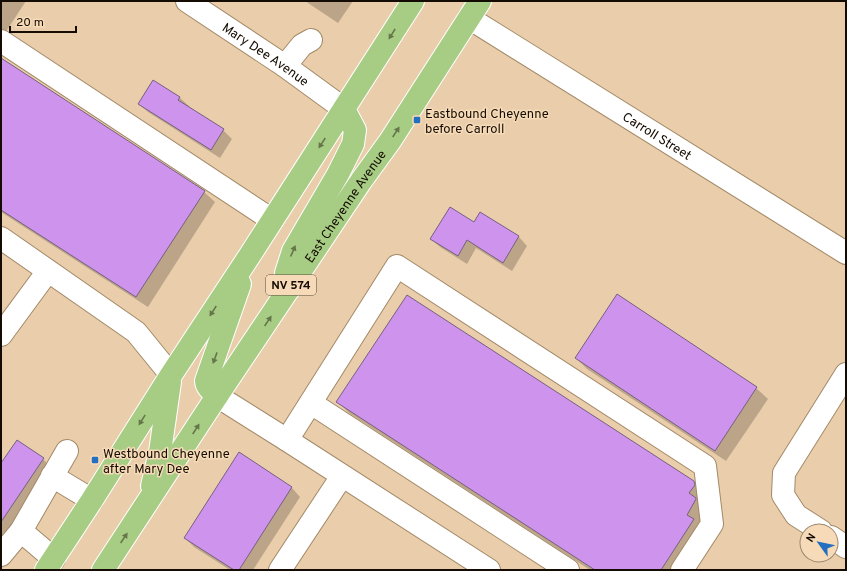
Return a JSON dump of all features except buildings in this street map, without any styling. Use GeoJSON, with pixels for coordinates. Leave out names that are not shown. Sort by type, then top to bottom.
{"type":"FeatureCollection","features":[{"type":"Feature","properties":{"kind":"main road"},"geometry":{"type":"LineString","coordinates":[[50,566],[171,374],[250,255],[413,1]]}},
{"type":"Feature","properties":{"kind":"main road","name":"East Cheyenne Avenue"},"geometry":{"type":"LineString","coordinates":[[103,570],[217,396],[361,181],[390,141],[471,7]]}},
{"type":"Feature","properties":{"kind":"main road"},"geometry":{"type":"LineString","coordinates":[[289,289],[286,273],[293,250],[338,174],[353,144],[355,130],[344,109]]}},
{"type":"Feature","properties":{"kind":"main road"},"geometry":{"type":"LineString","coordinates":[[217,396],[206,384],[206,381],[250,255]]}},
{"type":"Feature","properties":{"kind":"main road"},"geometry":{"type":"LineString","coordinates":[[149,501],[160,452],[171,374]]}},
{"type":"Feature","properties":{"kind":"street","name":"Mary Dee Avenue"},"geometry":{"type":"LineString","coordinates":[[187,1],[285,66],[344,109]]}},
{"type":"Feature","properties":{"kind":"street","name":"Carroll Street"},"geometry":{"type":"LineString","coordinates":[[471,7],[846,253]]}},
{"type":"Feature","properties":{"kind":"street"},"geometry":{"type":"LineString","coordinates":[[285,66],[302,45],[311,40]]}},
{"type":"Feature","properties":{"kind":"street"},"geometry":{"type":"LineString","coordinates":[[1,41],[272,220]]}},
{"type":"Feature","properties":{"kind":"street"},"geometry":{"type":"LineString","coordinates":[[1,238],[136,332],[171,374]]}},
{"type":"Feature","properties":{"kind":"street"},"geometry":{"type":"LineString","coordinates":[[287,440],[397,266],[705,466],[712,524],[682,570]]}},
{"type":"Feature","properties":{"kind":"street"},"geometry":{"type":"LineString","coordinates":[[1,335],[48,271]]}},
{"type":"Feature","properties":{"kind":"street"},"geometry":{"type":"LineString","coordinates":[[808,523],[796,515],[783,495],[784,473],[846,374]]}},
{"type":"Feature","properties":{"kind":"street"},"geometry":{"type":"LineString","coordinates":[[217,396],[342,476],[474,566]]}},
{"type":"Feature","properties":{"kind":"street"},"geometry":{"type":"LineString","coordinates":[[310,403],[568,570]]}},
{"type":"Feature","properties":{"kind":"street"},"geometry":{"type":"LineString","coordinates":[[1,555],[21,531],[67,451]]}},
{"type":"Feature","properties":{"kind":"street"},"geometry":{"type":"LineString","coordinates":[[52,476],[92,500]]}},
{"type":"Feature","properties":{"kind":"street"},"geometry":{"type":"LineString","coordinates":[[280,570],[342,476]]}},
{"type":"Feature","properties":{"kind":"street"},"geometry":{"type":"LineString","coordinates":[[21,531],[50,566]]}},
{"type":"Feature","properties":{"kind":"place","name":"Eastbound Cheyenne before Carroll"},"geometry":{"type":"Point","coordinates":[417,120]}},
{"type":"Feature","properties":{"kind":"place","name":"Westbound Cheyenne after Mary Dee"},"geometry":{"type":"Point","coordinates":[95,460]}}]}
